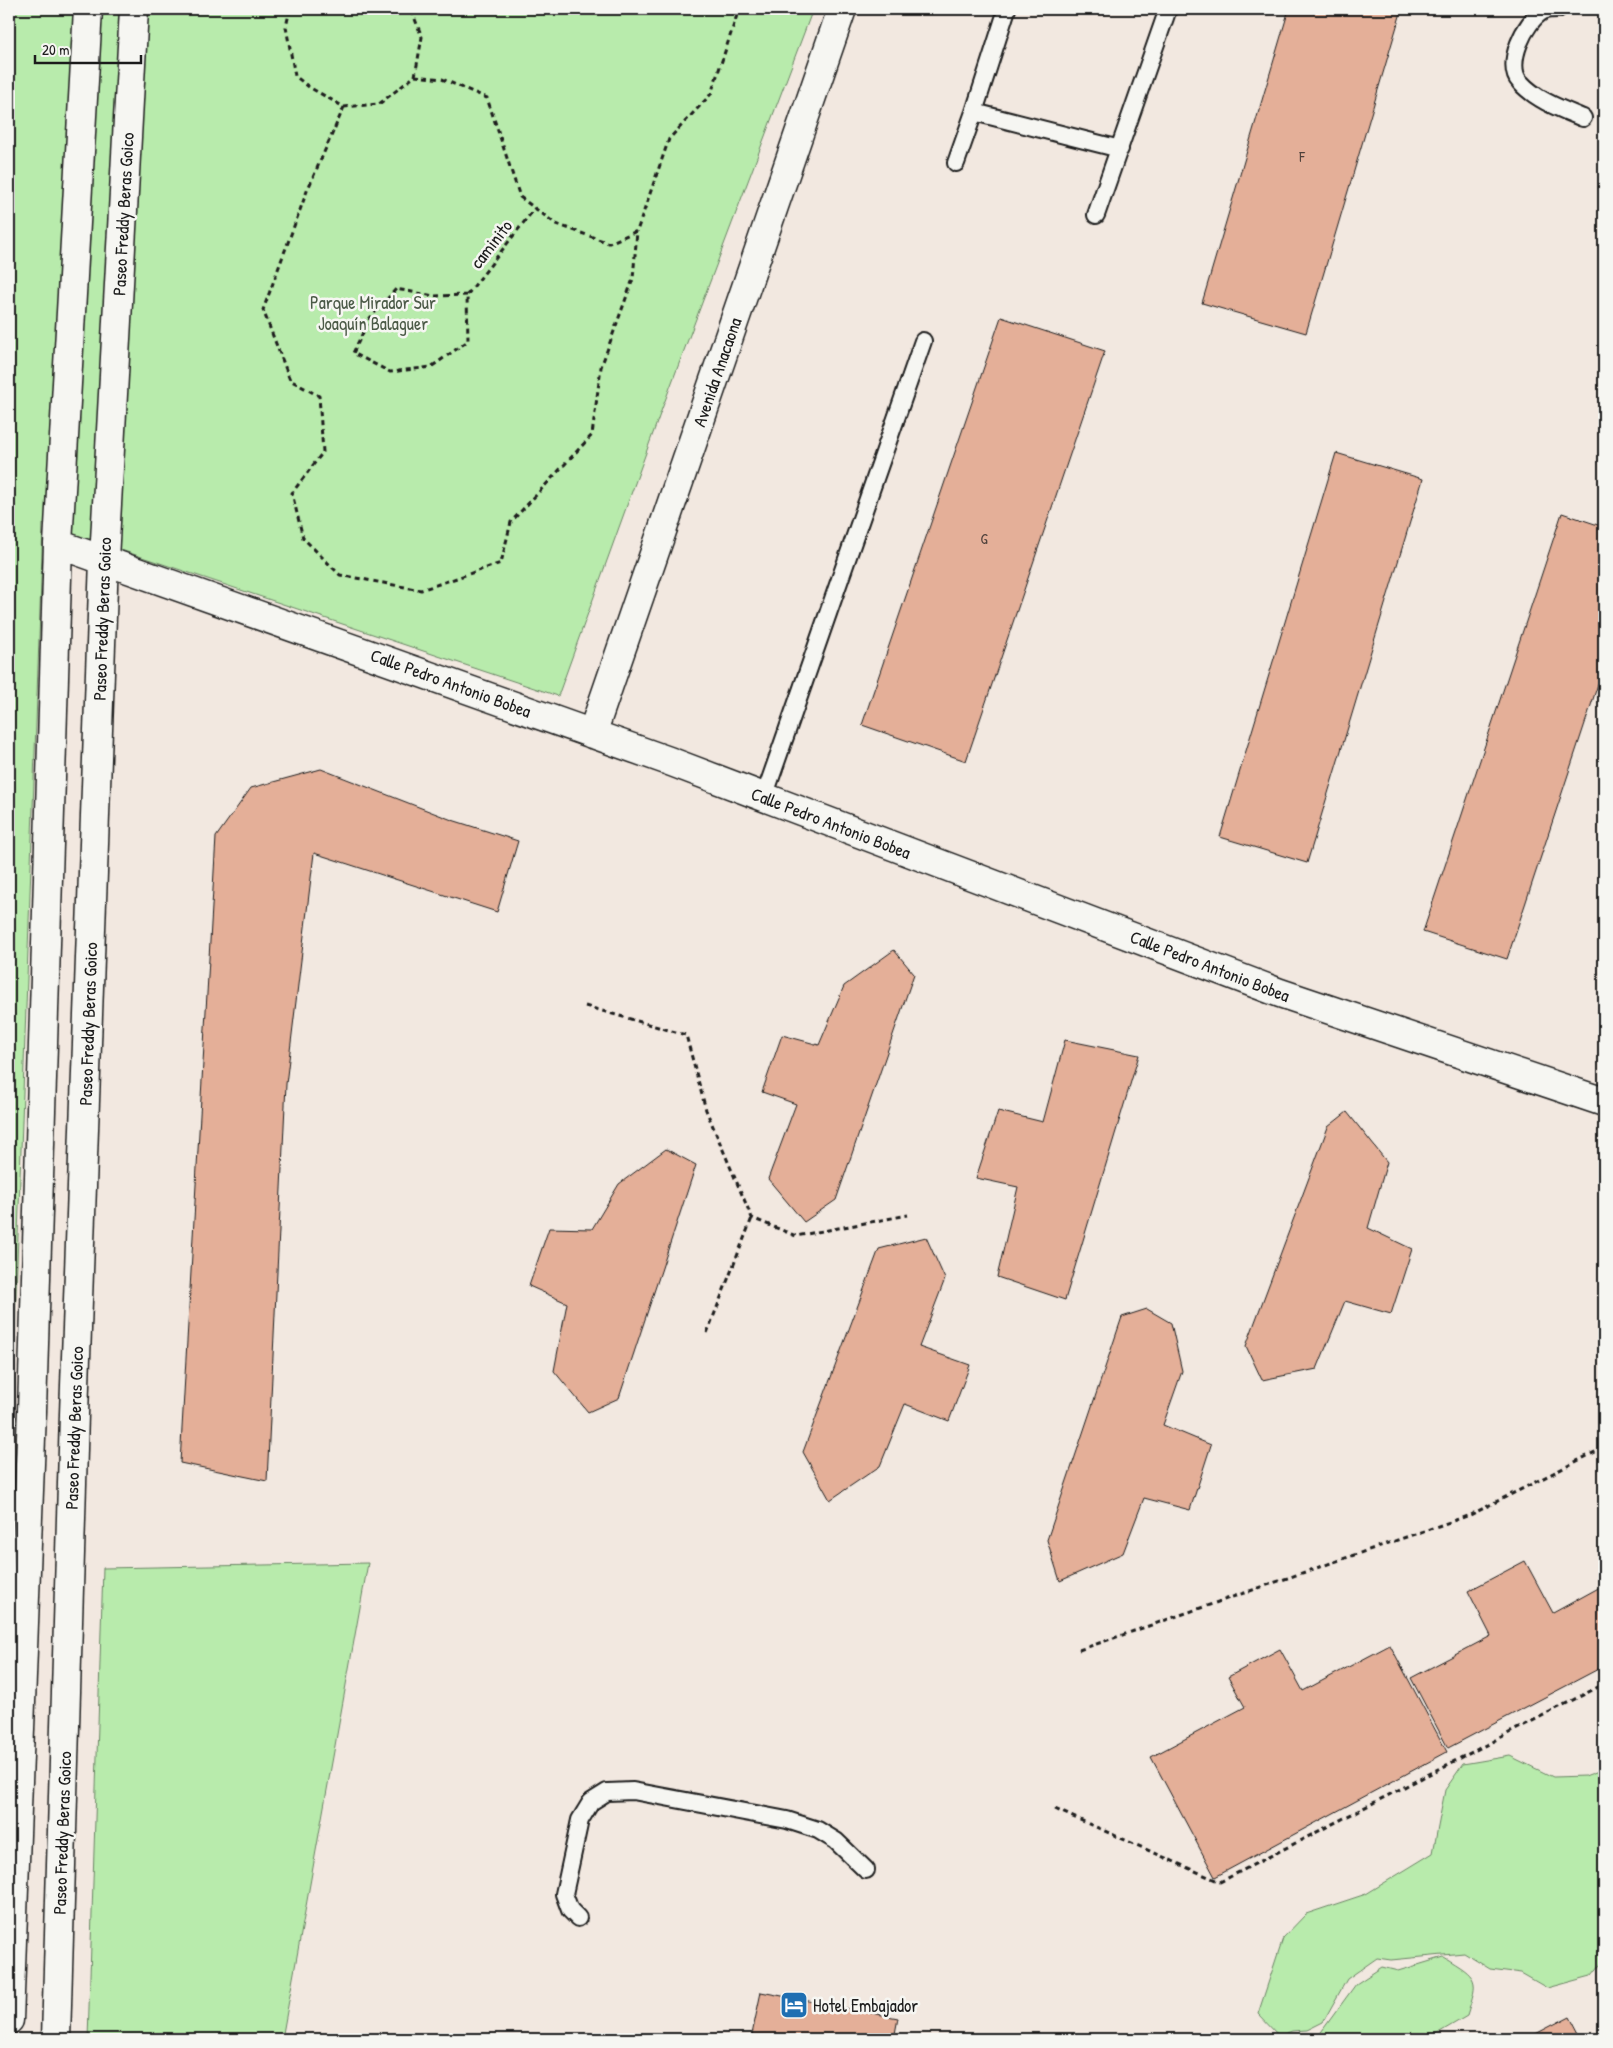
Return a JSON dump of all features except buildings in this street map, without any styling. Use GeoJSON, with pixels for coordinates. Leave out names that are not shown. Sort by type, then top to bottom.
{"type":"FeatureCollection","features":[{"type":"Feature","properties":{"kind":"street"},"geometry":{"type":"LineString","coordinates":[[9,2020],[32,1411],[58,544],[88,9]]}},
{"type":"Feature","properties":{"kind":"street","name":"Paseo Freddy Beras Goico"},"geometry":{"type":"LineString","coordinates":[[56,2039],[74,1414],[104,560],[134,9]]}},
{"type":"Feature","properties":{"kind":"street"},"geometry":{"type":"LineString","coordinates":[[131,62],[146,9]]}},
{"type":"Feature","properties":{"kind":"street","name":"Avenida Anacaona"},"geometry":{"type":"LineString","coordinates":[[592,734],[842,9]]}},
{"type":"Feature","properties":{"kind":"street","name":"Calle Pedro Antonio Bobea"},"geometry":{"type":"LineString","coordinates":[[58,544],[764,797],[1280,993],[1604,1102]]}},
{"type":"Feature","properties":{"kind":"street"},"geometry":{"type":"LineString","coordinates":[[32,1411],[74,1414]]}},
{"type":"Feature","properties":{"kind":"lane"},"geometry":{"type":"LineString","coordinates":[[956,163],[1007,9]]}},
{"type":"Feature","properties":{"kind":"lane"},"geometry":{"type":"LineString","coordinates":[[1096,215],[1168,9]]}},
{"type":"Feature","properties":{"kind":"lane"},"geometry":{"type":"LineString","coordinates":[[1558,9],[1543,11],[1524,32],[1514,57],[1518,80],[1538,97],[1583,118]]}},
{"type":"Feature","properties":{"kind":"lane"},"geometry":{"type":"LineString","coordinates":[[974,112],[1120,149]]}},
{"type":"Feature","properties":{"kind":"lane"},"geometry":{"type":"LineString","coordinates":[[764,797],[923,341]]}},
{"type":"Feature","properties":{"kind":"lane"},"geometry":{"type":"LineString","coordinates":[[578,1918],[570,1910],[564,1894],[580,1820],[591,1802],[607,1792],[633,1791],[787,1820],[818,1830],[836,1841],[866,1870]]}},
{"type":"Feature","properties":{"kind":"path"},"geometry":{"type":"LineString","coordinates":[[290,9],[286,27],[296,76],[309,88],[344,107],[378,104],[415,76],[422,37],[411,9]]}},
{"type":"Feature","properties":{"kind":"path"},"geometry":{"type":"LineString","coordinates":[[344,107],[307,191],[263,310],[290,380],[319,396],[324,452],[292,493],[303,538],[340,575],[421,590],[501,563],[511,522],[592,435],[601,368],[633,279],[637,231],[669,139],[712,94],[737,16],[742,9]]}},
{"type":"Feature","properties":{"kind":"path"},"geometry":{"type":"LineString","coordinates":[[415,76],[442,80],[487,98],[520,197],[556,224],[609,243],[637,231]]}},
{"type":"Feature","properties":{"kind":"path","name":"caminito"},"geometry":{"type":"LineString","coordinates":[[468,295],[535,208]]}},
{"type":"Feature","properties":{"kind":"path"},"geometry":{"type":"LineString","coordinates":[[396,289],[434,296],[468,295],[468,341],[431,367],[390,372],[353,353],[370,318],[396,289]]}},
{"type":"Feature","properties":{"kind":"path"},"geometry":{"type":"LineString","coordinates":[[585,1006],[686,1035],[706,1110],[752,1218],[707,1333]]}},
{"type":"Feature","properties":{"kind":"path"},"geometry":{"type":"LineString","coordinates":[[752,1218],[796,1236],[908,1214]]}},
{"type":"Feature","properties":{"kind":"path"},"geometry":{"type":"LineString","coordinates":[[1079,1650],[1470,1515],[1601,1449]]}},
{"type":"Feature","properties":{"kind":"path"},"geometry":{"type":"LineString","coordinates":[[1055,1809],[1220,1882],[1604,1684]]}},
{"type":"Feature","properties":{"kind":"green space","name":"Parque Mirador Sur Joaquín Balaguer"},"geometry":{"type":"Polygon","coordinates":[[[9,9],[813,9],[660,414],[558,696],[43,524],[9,1491],[9,9]]]}},
{"type":"Feature","properties":{"kind":"green space"},"geometry":{"type":"Polygon","coordinates":[[[368,1563],[282,2039],[88,2039],[103,1568],[368,1563]]]}},
{"type":"Feature","properties":{"kind":"green space"},"geometry":{"type":"Polygon","coordinates":[[[1510,1756],[1553,1777],[1585,1776],[1604,1769],[1604,1889],[1602,1892],[1604,1907],[1604,1960],[1591,1976],[1547,1988],[1521,1973],[1490,1969],[1464,1953],[1391,1960],[1377,1958],[1347,1979],[1323,2022],[1307,2030],[1292,2031],[1279,2036],[1258,2014],[1283,1938],[1306,1914],[1366,1894],[1433,1853],[1445,1790],[1463,1764],[1510,1756]]]}},
{"type":"Feature","properties":{"kind":"green space"},"geometry":{"type":"Polygon","coordinates":[[[1444,1957],[1470,1975],[1474,1986],[1473,1994],[1467,2016],[1428,2039],[1303,2039],[1319,2035],[1356,1984],[1382,1967],[1398,1971],[1444,1957]]]}},
{"type":"Feature","properties":{"kind":"place","name":"Hotel Embajador"},"geometry":{"type":"Point","coordinates":[794,2005]}}]}
